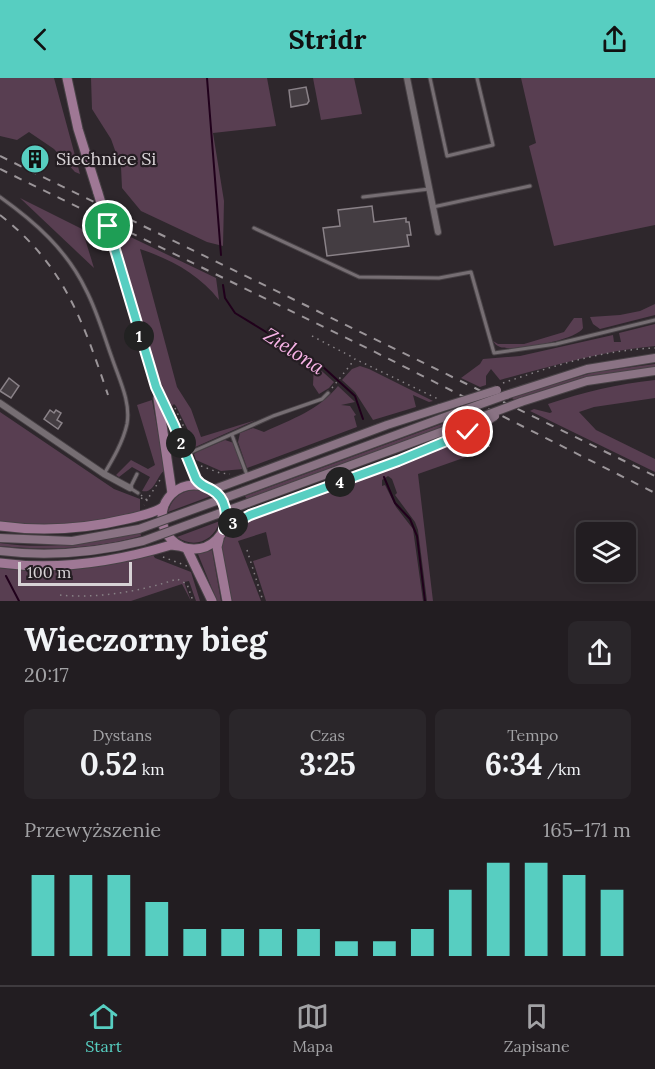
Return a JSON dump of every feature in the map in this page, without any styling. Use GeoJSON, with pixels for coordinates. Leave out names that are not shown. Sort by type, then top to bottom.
{"type":"FeatureCollection","features":[{"type":"Feature","properties":{"kind":"main road"},"geometry":{"type":"LineString","coordinates":[[66,78],[78,129],[156,387],[200,485]]}},
{"type":"Feature","properties":{"kind":"main road"},"geometry":{"type":"LineString","coordinates":[[0,538],[72,541],[139,529],[532,385],[587,369],[655,358]]}},
{"type":"Feature","properties":{"kind":"main road"},"geometry":{"type":"LineString","coordinates":[[0,551],[67,555],[143,541],[521,402],[587,381],[655,371]]}},
{"type":"Feature","properties":{"kind":"main road"},"geometry":{"type":"LineString","coordinates":[[212,490],[246,473],[439,404],[499,387],[532,385]]}},
{"type":"Feature","properties":{"kind":"main road"},"geometry":{"type":"LineString","coordinates":[[156,387],[172,493]]}},
{"type":"Feature","properties":{"kind":"main road"},"geometry":{"type":"LineString","coordinates":[[0,563],[73,565],[108,561],[171,545],[199,549],[210,545],[222,533],[250,515],[398,461],[477,427],[505,408]]}},
{"type":"Feature","properties":{"kind":"main road"},"geometry":{"type":"LineString","coordinates":[[0,526],[37,530],[85,528],[144,515],[163,507],[172,493],[190,485],[200,485],[212,490],[225,507],[222,533],[217,547],[227,601]]}},
{"type":"Feature","properties":{"kind":"main road"},"geometry":{"type":"LineString","coordinates":[[163,507],[164,529],[183,547],[212,601]]}},
{"type":"Feature","properties":{"kind":"street"},"geometry":{"type":"LineString","coordinates":[[407,78],[438,232]]}},
{"type":"Feature","properties":{"kind":"street"},"geometry":{"type":"LineString","coordinates":[[0,403],[104,474],[130,488]]}},
{"type":"Feature","properties":{"kind":"lane"},"geometry":{"type":"LineString","coordinates":[[430,78],[447,156],[493,145],[477,78]]}},
{"type":"Feature","properties":{"kind":"lane"},"geometry":{"type":"LineString","coordinates":[[433,207],[530,186]]}},
{"type":"Feature","properties":{"kind":"lane"},"geometry":{"type":"LineString","coordinates":[[363,197],[429,189]]}},
{"type":"Feature","properties":{"kind":"lane"},"geometry":{"type":"LineString","coordinates":[[0,197],[39,227],[57,245],[86,290],[100,326],[124,392],[128,411],[126,426],[104,474]]}},
{"type":"Feature","properties":{"kind":"lane"},"geometry":{"type":"LineString","coordinates":[[254,228],[359,277],[439,278],[471,272],[494,353],[556,344],[655,320]]}},
{"type":"Feature","properties":{"kind":"lane"},"geometry":{"type":"LineString","coordinates":[[186,455],[273,416],[311,404],[328,393]]}},
{"type":"Feature","properties":{"kind":"lane"},"geometry":{"type":"LineString","coordinates":[[232,435],[246,473]]}},
{"type":"Feature","properties":{"kind":"lane"},"geometry":{"type":"LineString","coordinates":[[137,474],[130,488],[138,493]]}},
{"type":"Feature","properties":{"kind":"path"},"geometry":{"type":"LineString","coordinates":[[312,336],[439,404]]}},
{"type":"Feature","properties":{"kind":"path"},"geometry":{"type":"LineString","coordinates":[[499,387],[561,364],[595,356],[655,348]]}},
{"type":"Feature","properties":{"kind":"path"},"geometry":{"type":"LineString","coordinates":[[328,393],[355,358]]}},
{"type":"Feature","properties":{"kind":"path"},"geometry":{"type":"LineString","coordinates":[[489,447],[490,422]]}},
{"type":"Feature","properties":{"kind":"path"},"geometry":{"type":"LineString","coordinates":[[191,466],[198,465],[229,474],[246,473]]}},
{"type":"Feature","properties":{"kind":"path"},"geometry":{"type":"LineString","coordinates":[[138,493],[147,500],[162,477],[170,474]]}},
{"type":"Feature","properties":{"kind":"path"},"geometry":{"type":"LineString","coordinates":[[247,550],[263,601]]}},
{"type":"Feature","properties":{"kind":"path"},"geometry":{"type":"LineString","coordinates":[[60,595],[91,596],[142,590],[177,579],[187,584],[193,601]]}},
{"type":"Feature","properties":{"kind":"shaded area"},"geometry":{"type":"Polygon","coordinates":[[[0,78],[54,78],[80,174],[75,172],[54,149],[29,132],[17,140],[0,136],[0,78]]]}},
{"type":"Feature","properties":{"kind":"shaded area"},"geometry":{"type":"Polygon","coordinates":[[[91,78],[267,78],[276,126],[213,133],[224,201],[223,246],[207,242],[141,211],[122,188],[121,167],[111,139],[92,109],[91,78]]]}},
{"type":"Feature","properties":{"kind":"shaded area"},"geometry":{"type":"Polygon","coordinates":[[[313,78],[354,78],[362,114],[321,120],[313,78]]]}},
{"type":"Feature","properties":{"kind":"shaded area"},"geometry":{"type":"Polygon","coordinates":[[[521,78],[655,78],[655,225],[554,246],[529,146],[536,143],[521,78]]]}},
{"type":"Feature","properties":{"kind":"shaded area"},"geometry":{"type":"Polygon","coordinates":[[[20,198],[82,229],[94,268],[20,198]]]}},
{"type":"Feature","properties":{"kind":"shaded area"},"geometry":{"type":"Polygon","coordinates":[[[116,230],[216,278],[219,300],[202,282],[183,268],[140,249],[177,387],[191,409],[201,437],[256,420],[193,448],[187,428],[176,406],[174,404],[172,406],[168,400],[153,362],[116,230]]]}},
{"type":"Feature","properties":{"kind":"shaded area"},"geometry":{"type":"Polygon","coordinates":[[[655,304],[655,315],[600,329],[593,324],[590,317],[640,311],[655,304]]]}},
{"type":"Feature","properties":{"kind":"shaded area"},"geometry":{"type":"Polygon","coordinates":[[[574,318],[582,318],[583,328],[558,341],[507,348],[496,345],[493,341],[498,344],[524,344],[564,332],[574,318]]]}},
{"type":"Feature","properties":{"kind":"shaded area"},"geometry":{"type":"Polygon","coordinates":[[[655,324],[655,346],[596,355],[500,380],[491,369],[486,376],[486,385],[480,387],[461,378],[480,364],[483,359],[520,356],[613,335],[614,342],[621,342],[619,333],[655,324]]]}},
{"type":"Feature","properties":{"kind":"shaded area"},"geometry":{"type":"Polygon","coordinates":[[[314,364],[334,382],[319,394],[313,385],[314,364]]]}},
{"type":"Feature","properties":{"kind":"shaded area"},"geometry":{"type":"Polygon","coordinates":[[[655,364],[655,367],[587,377],[515,400],[510,397],[595,372],[655,364]]]}},
{"type":"Feature","properties":{"kind":"shaded area"},"geometry":{"type":"Polygon","coordinates":[[[360,366],[433,401],[429,402],[413,395],[416,407],[373,420],[355,392],[342,380],[352,369],[360,366]]]}},
{"type":"Feature","properties":{"kind":"shaded area"},"geometry":{"type":"Polygon","coordinates":[[[655,380],[655,398],[594,407],[579,412],[596,430],[655,459],[655,472],[530,411],[534,409],[550,413],[552,412],[548,404],[614,386],[655,380]]]}},
{"type":"Feature","properties":{"kind":"shaded area"},"geometry":{"type":"Polygon","coordinates":[[[338,386],[355,402],[341,405],[350,406],[356,415],[354,416],[357,427],[247,468],[238,442],[240,433],[253,428],[264,432],[295,418],[314,408],[338,386]]]}},
{"type":"Feature","properties":{"kind":"shaded area"},"geometry":{"type":"Polygon","coordinates":[[[152,400],[165,470],[150,490],[142,491],[150,477],[132,467],[119,477],[116,475],[131,460],[148,469],[155,465],[137,405],[152,400]]]}},
{"type":"Feature","properties":{"kind":"shaded area"},"geometry":{"type":"Polygon","coordinates":[[[0,412],[114,489],[140,499],[140,512],[105,520],[71,524],[0,523],[0,412]]]}},
{"type":"Feature","properties":{"kind":"shaded area"},"geometry":{"type":"Polygon","coordinates":[[[458,418],[462,420],[247,499],[245,496],[458,418]]]}},
{"type":"Feature","properties":{"kind":"shaded area"},"geometry":{"type":"Polygon","coordinates":[[[487,429],[486,450],[418,474],[433,601],[427,601],[418,530],[415,522],[395,495],[397,493],[392,479],[388,476],[382,480],[382,486],[385,485],[396,507],[413,529],[423,601],[266,601],[253,561],[271,555],[266,532],[238,541],[261,601],[231,601],[221,545],[229,531],[241,524],[401,464],[469,435],[475,447],[484,440],[483,430],[487,429]]]}},
{"type":"Feature","properties":{"kind":"shaded area"},"geometry":{"type":"Polygon","coordinates":[[[225,440],[234,443],[243,469],[221,471],[196,460],[194,454],[225,440]]]}},
{"type":"Feature","properties":{"kind":"shaded area"},"geometry":{"type":"Polygon","coordinates":[[[199,490],[211,496],[168,512],[172,502],[179,495],[199,490]]]}},
{"type":"Feature","properties":{"kind":"shaded area"},"geometry":{"type":"Polygon","coordinates":[[[220,521],[213,534],[203,541],[183,541],[177,537],[220,521]]]}},
{"type":"Feature","properties":{"kind":"shaded area"},"geometry":{"type":"Polygon","coordinates":[[[140,532],[141,536],[89,546],[36,548],[0,546],[0,543],[36,546],[71,544],[140,532]]]}},
{"type":"Feature","properties":{"kind":"shaded area"},"geometry":{"type":"Polygon","coordinates":[[[212,550],[221,601],[217,601],[198,554],[212,550]]]}},
{"type":"Feature","properties":{"kind":"shaded area"},"geometry":{"type":"Polygon","coordinates":[[[153,555],[155,558],[191,572],[200,601],[196,601],[189,581],[184,582],[191,601],[182,584],[131,601],[0,601],[0,568],[39,571],[77,569],[153,555]]]}},
{"type":"Feature","properties":{"kind":"building"},"geometry":{"type":"Polygon","coordinates":[[[306,87],[309,101],[307,104],[291,107],[289,90],[306,87]]]}},
{"type":"Feature","properties":{"kind":"building"},"geometry":{"type":"Polygon","coordinates":[[[372,206],[374,222],[406,218],[411,235],[407,235],[409,246],[327,256],[323,228],[340,226],[338,210],[372,206]]]}},
{"type":"Feature","properties":{"kind":"building"},"geometry":{"type":"Polygon","coordinates":[[[9,378],[19,386],[11,398],[0,391],[9,378]]]}},
{"type":"Feature","properties":{"kind":"building"},"geometry":{"type":"Polygon","coordinates":[[[50,410],[54,413],[56,410],[61,413],[57,420],[62,423],[58,429],[44,419],[50,410]]]}},
{"type":"Feature","properties":{"kind":"waterway","name":"Zielona"},"geometry":{"type":"LineString","coordinates":[[207,78],[221,255]]}},
{"type":"Feature","properties":{"kind":"waterway","name":"Zielona"},"geometry":{"type":"LineString","coordinates":[[223,285],[225,298],[235,313],[322,366],[355,396],[363,419]]}},
{"type":"Feature","properties":{"kind":"waterway","name":"Zielona"},"geometry":{"type":"LineString","coordinates":[[384,477],[395,503],[410,519],[417,536],[425,601]]}},
{"type":"Feature","properties":{"kind":"waterway"},"geometry":{"type":"LineString","coordinates":[[6,576],[19,601]]}},
{"type":"Feature","properties":{"kind":"railway"},"geometry":{"type":"LineString","coordinates":[[0,156],[655,476]]}},
{"type":"Feature","properties":{"kind":"railway"},"geometry":{"type":"LineString","coordinates":[[0,169],[373,351],[655,493]]}},
{"type":"Feature","properties":{"kind":"railway"},"geometry":{"type":"LineString","coordinates":[[0,215],[22,234],[56,274],[80,319],[108,395]]}},
{"type":"Feature","properties":{"kind":"place","name":"Siechnice Si"},"geometry":{"type":"Point","coordinates":[35,159]}},
{"type":"Feature","properties":{"kind":"route"},"geometry":{"type":"LineString","coordinates":[[108,226],[156,387],[196,479],[200,485],[218,494],[222,500],[227,514],[224,529],[250,515],[398,461],[468,432]]}}]}
